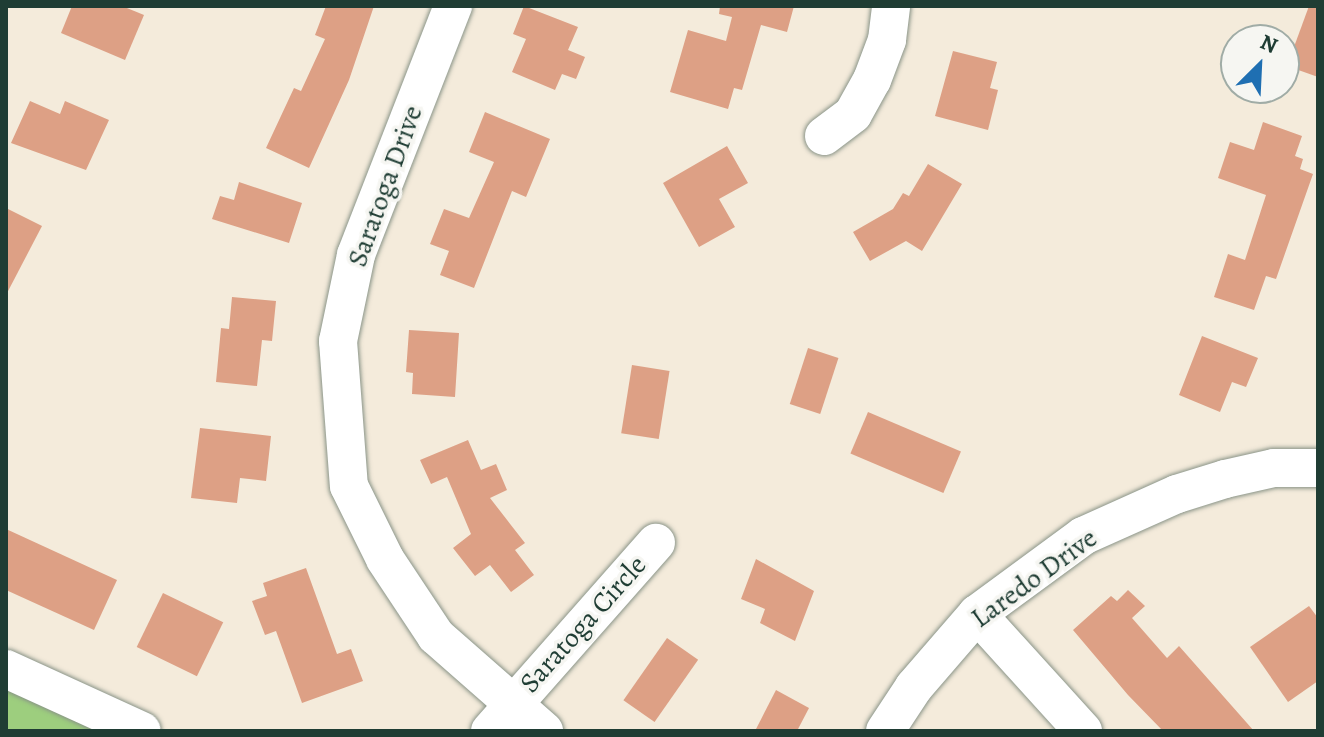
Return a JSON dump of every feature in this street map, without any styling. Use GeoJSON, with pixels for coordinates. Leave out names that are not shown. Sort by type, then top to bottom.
{"type":"FeatureCollection","features":[{"type":"Feature","properties":{"kind":"street","name":"Saratoga Drive"},"geometry":{"type":"LineString","coordinates":[[453,6],[356,255],[338,341],[341,418],[349,486],[385,559],[436,636],[500,718],[544,731]]}},
{"type":"Feature","properties":{"kind":"street"},"geometry":{"type":"LineString","coordinates":[[824,136],[853,114],[872,80],[887,40],[891,6]]}},
{"type":"Feature","properties":{"kind":"street","name":"Laredo Drive"},"geometry":{"type":"LineString","coordinates":[[885,731],[914,687],[977,614],[1083,536],[1177,494],[1274,468],[1318,468]]}},
{"type":"Feature","properties":{"kind":"street","name":"Saratoga Circle"},"geometry":{"type":"LineString","coordinates":[[500,718],[656,543]]}},
{"type":"Feature","properties":{"kind":"street"},"geometry":{"type":"LineString","coordinates":[[977,614],[1083,731]]}},
{"type":"Feature","properties":{"kind":"street"},"geometry":{"type":"LineString","coordinates":[[6,669],[142,731]]}},
{"type":"Feature","properties":{"kind":"green space"},"geometry":{"type":"Polygon","coordinates":[[[6,669],[145,731],[6,731],[6,669]]]}},
{"type":"Feature","properties":{"kind":"building"},"geometry":{"type":"Polygon","coordinates":[[[72,6],[122,6],[144,15],[125,60],[61,33],[72,6]]]}},
{"type":"Feature","properties":{"kind":"building"},"geometry":{"type":"Polygon","coordinates":[[[326,6],[374,6],[349,80],[309,168],[266,148],[294,88],[301,91],[325,39],[315,35],[326,6]]]}},
{"type":"Feature","properties":{"kind":"building"},"geometry":{"type":"Polygon","coordinates":[[[524,6],[578,27],[568,50],[585,57],[576,79],[562,74],[555,90],[512,72],[526,39],[513,34],[524,6]]]}},
{"type":"Feature","properties":{"kind":"building"},"geometry":{"type":"Polygon","coordinates":[[[720,6],[794,6],[787,32],[761,25],[742,90],[734,88],[728,109],[670,92],[688,30],[726,41],[732,17],[719,14],[720,6]]]}},
{"type":"Feature","properties":{"kind":"building"},"geometry":{"type":"Polygon","coordinates":[[[1309,6],[1318,6],[1318,77],[1300,71],[1300,31],[1309,6]]]}},
{"type":"Feature","properties":{"kind":"building"},"geometry":{"type":"Polygon","coordinates":[[[953,51],[997,62],[990,88],[998,90],[988,130],[935,116],[953,51]]]}},
{"type":"Feature","properties":{"kind":"building"},"geometry":{"type":"Polygon","coordinates":[[[30,101],[60,114],[65,101],[109,120],[86,170],[11,143],[30,101]]]}},
{"type":"Feature","properties":{"kind":"building"},"geometry":{"type":"Polygon","coordinates":[[[485,112],[550,139],[526,197],[512,191],[474,288],[440,275],[449,251],[430,244],[444,209],[469,218],[494,162],[469,152],[485,112]]]}},
{"type":"Feature","properties":{"kind":"building"},"geometry":{"type":"Polygon","coordinates":[[[1263,122],[1302,136],[1295,156],[1303,159],[1300,169],[1313,174],[1276,279],[1266,276],[1254,310],[1214,297],[1228,254],[1245,260],[1266,195],[1218,178],[1230,142],[1254,150],[1263,122]]]}},
{"type":"Feature","properties":{"kind":"building"},"geometry":{"type":"Polygon","coordinates":[[[727,146],[748,183],[719,199],[735,227],[699,247],[663,183],[727,146]]]}},
{"type":"Feature","properties":{"kind":"building"},"geometry":{"type":"Polygon","coordinates":[[[928,164],[962,184],[922,251],[906,241],[870,261],[853,232],[893,209],[903,193],[909,196],[928,164]]]}},
{"type":"Feature","properties":{"kind":"building"},"geometry":{"type":"Polygon","coordinates":[[[239,182],[302,203],[289,243],[212,219],[220,196],[234,200],[239,182]]]}},
{"type":"Feature","properties":{"kind":"building"},"geometry":{"type":"Polygon","coordinates":[[[6,208],[42,226],[6,295],[6,208]]]}},
{"type":"Feature","properties":{"kind":"building"},"geometry":{"type":"Polygon","coordinates":[[[232,297],[276,301],[272,341],[262,340],[257,386],[216,382],[221,328],[229,329],[232,297]]]}},
{"type":"Feature","properties":{"kind":"building"},"geometry":{"type":"Polygon","coordinates":[[[409,330],[459,333],[455,397],[412,394],[413,373],[406,372],[409,330]]]}},
{"type":"Feature","properties":{"kind":"building"},"geometry":{"type":"Polygon","coordinates":[[[1202,336],[1258,358],[1246,387],[1232,382],[1220,412],[1179,395],[1202,336]]]}},
{"type":"Feature","properties":{"kind":"building"},"geometry":{"type":"Polygon","coordinates":[[[808,348],[838,358],[820,414],[790,404],[808,348]]]}},
{"type":"Feature","properties":{"kind":"building"},"geometry":{"type":"Polygon","coordinates":[[[632,365],[670,371],[659,439],[621,433],[632,365]]]}},
{"type":"Feature","properties":{"kind":"building"},"geometry":{"type":"Polygon","coordinates":[[[868,412],[961,451],[943,493],[850,453],[868,412]]]}},
{"type":"Feature","properties":{"kind":"building"},"geometry":{"type":"Polygon","coordinates":[[[200,428],[271,436],[266,481],[240,478],[237,503],[191,498],[200,428]]]}},
{"type":"Feature","properties":{"kind":"building"},"geometry":{"type":"Polygon","coordinates":[[[468,440],[481,470],[496,464],[507,490],[490,498],[525,543],[515,550],[534,575],[511,592],[490,565],[475,576],[453,548],[471,534],[447,477],[431,484],[420,460],[468,440]]]}},
{"type":"Feature","properties":{"kind":"building"},"geometry":{"type":"Polygon","coordinates":[[[6,529],[117,580],[94,630],[6,590],[6,529]]]}},
{"type":"Feature","properties":{"kind":"building"},"geometry":{"type":"Polygon","coordinates":[[[756,559],[814,591],[795,641],[760,623],[765,609],[741,599],[756,559]]]}},
{"type":"Feature","properties":{"kind":"building"},"geometry":{"type":"Polygon","coordinates":[[[306,568],[337,654],[351,649],[363,681],[302,703],[276,631],[265,635],[252,601],[267,596],[263,583],[306,568]]]}},
{"type":"Feature","properties":{"kind":"building"},"geometry":{"type":"Polygon","coordinates":[[[1128,590],[1145,606],[1132,618],[1167,658],[1179,646],[1254,731],[1163,731],[1128,695],[1073,630],[1111,596],[1117,601],[1128,590]]]}},
{"type":"Feature","properties":{"kind":"building"},"geometry":{"type":"Polygon","coordinates":[[[163,593],[223,622],[197,676],[137,647],[163,593]]]}},
{"type":"Feature","properties":{"kind":"building"},"geometry":{"type":"Polygon","coordinates":[[[1309,606],[1318,618],[1318,681],[1288,702],[1250,647],[1309,606]]]}},
{"type":"Feature","properties":{"kind":"building"},"geometry":{"type":"Polygon","coordinates":[[[667,638],[698,660],[655,722],[623,700],[667,638]]]}},
{"type":"Feature","properties":{"kind":"building"},"geometry":{"type":"Polygon","coordinates":[[[776,690],[809,708],[797,731],[755,731],[776,690]]]}}]}
